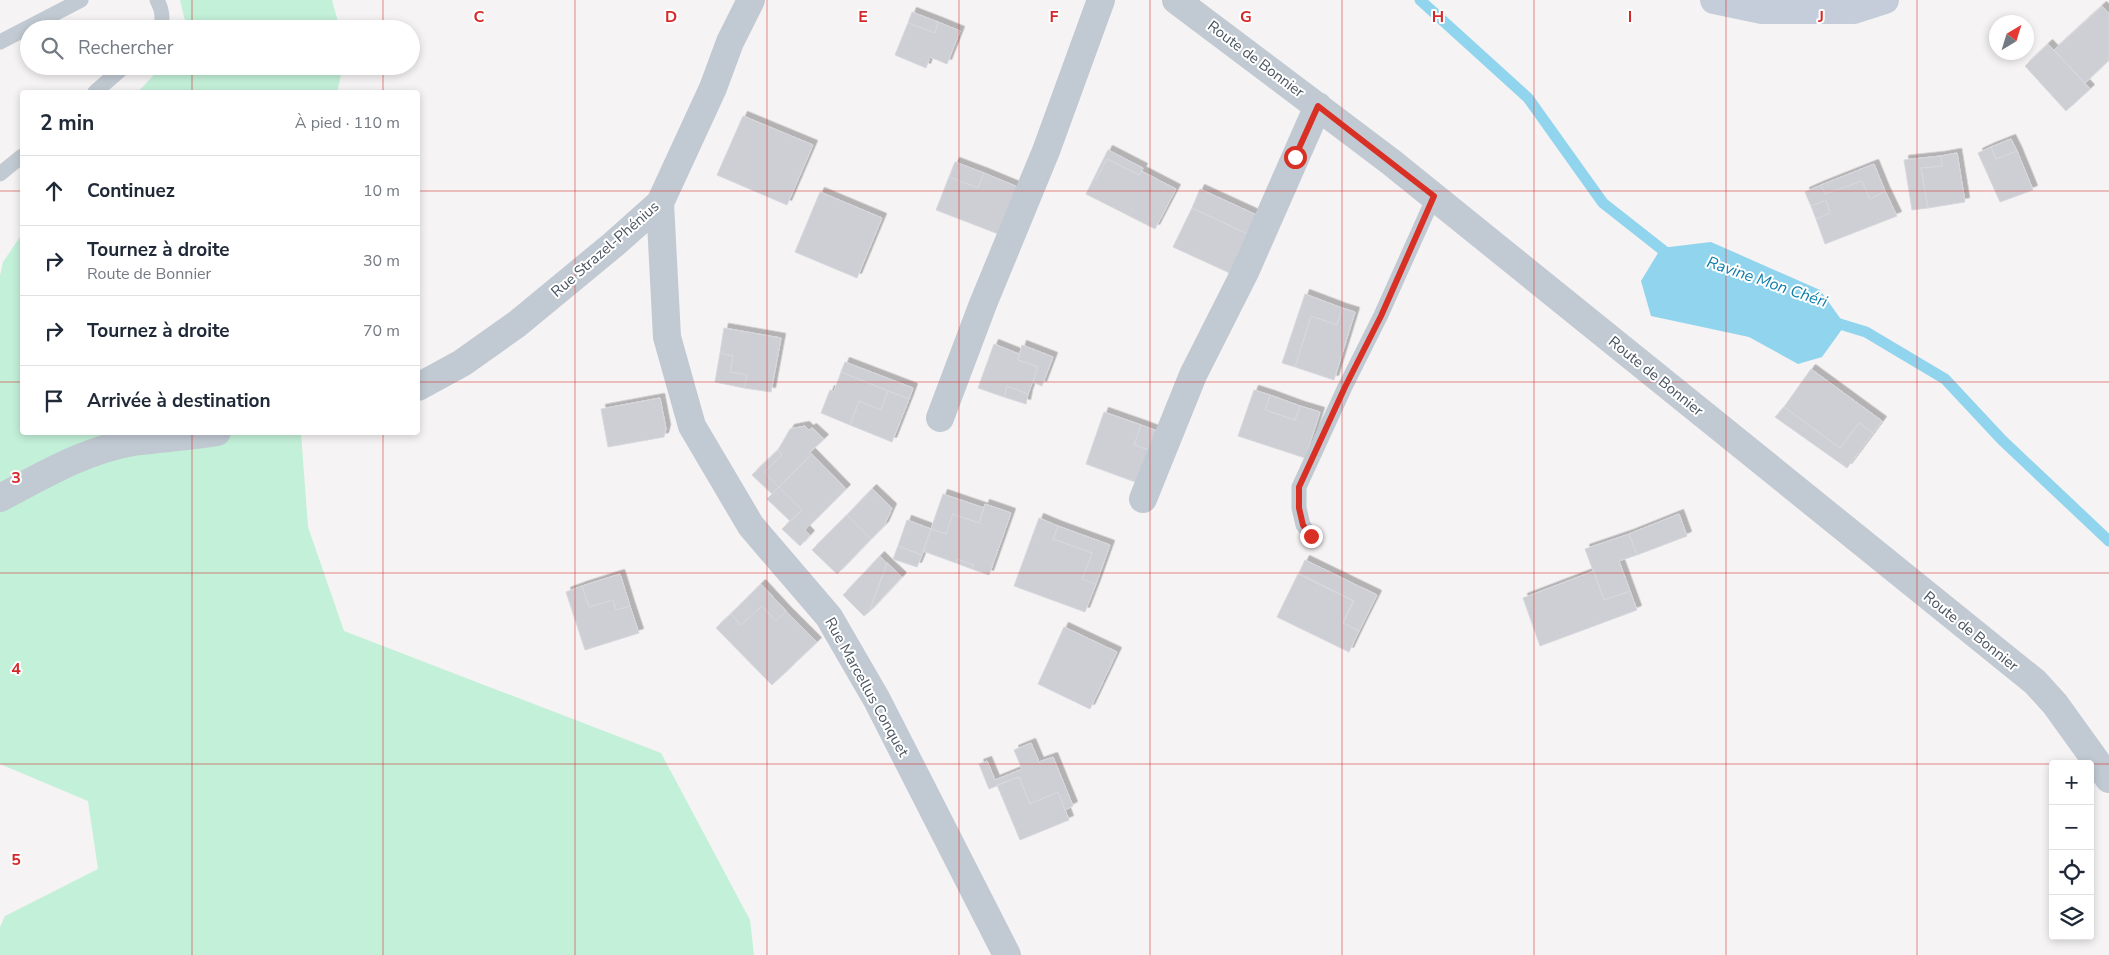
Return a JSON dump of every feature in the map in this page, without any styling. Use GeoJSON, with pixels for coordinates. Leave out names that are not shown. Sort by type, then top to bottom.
{"type":"FeatureCollection","features":[{"type":"Feature","properties":{"kind":"main road"},"geometry":{"type":"LineString","coordinates":[[1714,0],[1762,10],[1854,10],[1885,0]]}},
{"type":"Feature","properties":{"kind":"street","name":"Rue Strazel-Phénius"},"geometry":{"type":"LineString","coordinates":[[420,385],[462,363],[517,324],[660,204],[713,88],[730,42],[751,0]]}},
{"type":"Feature","properties":{"kind":"street"},"geometry":{"type":"LineString","coordinates":[[940,418],[983,304],[1046,151],[1101,0]]}},
{"type":"Feature","properties":{"kind":"street","name":"Route de Bonnier"},"geometry":{"type":"LineString","coordinates":[[1176,0],[1434,196],[2035,682],[2061,711],[2109,780]]}},
{"type":"Feature","properties":{"kind":"street"},"geometry":{"type":"LineString","coordinates":[[1143,499],[1193,375],[1245,272],[1318,106]]}},
{"type":"Feature","properties":{"kind":"street","name":"Rue Marcellus Conquet"},"geometry":{"type":"LineString","coordinates":[[660,204],[667,337],[692,426],[751,526],[829,617],[878,700],[1007,955]]}},
{"type":"Feature","properties":{"kind":"street"},"geometry":{"type":"LineString","coordinates":[[0,498],[51,471],[96,452],[133,442],[191,435]]}},
{"type":"Feature","properties":{"kind":"lane"},"geometry":{"type":"LineString","coordinates":[[42,20],[81,0]]}},
{"type":"Feature","properties":{"kind":"lane"},"geometry":{"type":"LineString","coordinates":[[157,0],[161,7],[162,20]]}},
{"type":"Feature","properties":{"kind":"lane"},"geometry":{"type":"LineString","coordinates":[[0,42],[20,32]]}},
{"type":"Feature","properties":{"kind":"lane"},"geometry":{"type":"LineString","coordinates":[[97,90],[114,75]]}},
{"type":"Feature","properties":{"kind":"lane"},"geometry":{"type":"LineString","coordinates":[[0,174],[20,158]]}},
{"type":"Feature","properties":{"kind":"lane"},"geometry":{"type":"LineString","coordinates":[[1311,536],[1303,525],[1299,508],[1299,487],[1345,387],[1381,316],[1434,196]]}},
{"type":"Feature","properties":{"kind":"green space"},"geometry":{"type":"Polygon","coordinates":[[[180,0],[332,0],[338,20],[185,20],[180,0]]]}},
{"type":"Feature","properties":{"kind":"green space"},"geometry":{"type":"Polygon","coordinates":[[[154,75],[341,75],[337,90],[140,90],[154,75]]]}},
{"type":"Feature","properties":{"kind":"green space"},"geometry":{"type":"Polygon","coordinates":[[[20,237],[20,435],[301,435],[308,527],[344,631],[661,753],[750,920],[754,955],[0,955],[0,927],[5,916],[98,869],[88,801],[0,764],[0,276],[3,262],[20,237]]]}},
{"type":"Feature","properties":{"kind":"water"},"geometry":{"type":"Polygon","coordinates":[[[1711,242],[1820,290],[1845,325],[1822,357],[1798,364],[1749,337],[1651,316],[1641,281],[1661,248],[1711,242]]]}},
{"type":"Feature","properties":{"kind":"building"},"geometry":{"type":"Polygon","coordinates":[[[2102,6],[2109,13],[2109,60],[2085,83],[2054,50],[2102,6]]]}},
{"type":"Feature","properties":{"kind":"building"},"geometry":{"type":"Polygon","coordinates":[[[912,12],[938,22],[935,33],[908,23],[912,12]]]}},
{"type":"Feature","properties":{"kind":"building"},"geometry":{"type":"Polygon","coordinates":[[[938,22],[960,31],[947,64],[930,57],[926,68],[895,55],[908,23],[935,33],[938,22]]]}},
{"type":"Feature","properties":{"kind":"building"},"geometry":{"type":"Polygon","coordinates":[[[2048,44],[2090,89],[2066,111],[2025,66],[2031,60],[2034,60],[2034,57],[2048,44]]]}},
{"type":"Feature","properties":{"kind":"building"},"geometry":{"type":"Polygon","coordinates":[[[743,116],[813,145],[787,205],[717,175],[743,116]]]}},
{"type":"Feature","properties":{"kind":"building"},"geometry":{"type":"Polygon","coordinates":[[[2011,139],[2017,151],[1996,159],[1991,147],[2011,139]]]}},
{"type":"Feature","properties":{"kind":"building"},"geometry":{"type":"Polygon","coordinates":[[[1991,147],[1996,159],[2017,151],[2033,190],[2000,202],[1978,153],[1991,147]]]}},
{"type":"Feature","properties":{"kind":"building"},"geometry":{"type":"Polygon","coordinates":[[[1108,150],[1143,168],[1139,175],[1107,159],[1096,180],[1094,178],[1108,150]]]}},
{"type":"Feature","properties":{"kind":"building"},"geometry":{"type":"Polygon","coordinates":[[[1957,153],[1965,202],[1928,208],[1921,168],[1942,166],[1941,156],[1957,153]]]}},
{"type":"Feature","properties":{"kind":"building"},"geometry":{"type":"Polygon","coordinates":[[[1941,156],[1942,166],[1921,168],[1928,208],[1912,210],[1904,160],[1941,156]]]}},
{"type":"Feature","properties":{"kind":"building"},"geometry":{"type":"Polygon","coordinates":[[[1107,159],[1139,175],[1141,171],[1176,189],[1155,229],[1086,194],[1107,159]]]}},
{"type":"Feature","properties":{"kind":"building"},"geometry":{"type":"Polygon","coordinates":[[[955,162],[984,173],[978,188],[949,177],[955,162]]]}},
{"type":"Feature","properties":{"kind":"building"},"geometry":{"type":"Polygon","coordinates":[[[1874,164],[1885,191],[1870,199],[1862,181],[1825,194],[1821,185],[1874,164]]]}},
{"type":"Feature","properties":{"kind":"building"},"geometry":{"type":"Polygon","coordinates":[[[984,173],[1020,188],[1001,235],[936,210],[949,177],[978,188],[984,173]]]}},
{"type":"Feature","properties":{"kind":"building"},"geometry":{"type":"Polygon","coordinates":[[[1862,181],[1870,199],[1885,191],[1897,216],[1825,244],[1816,219],[1830,213],[1826,200],[1811,206],[1805,192],[1821,185],[1825,194],[1862,181]]]}},
{"type":"Feature","properties":{"kind":"building"},"geometry":{"type":"Polygon","coordinates":[[[1200,189],[1261,217],[1252,236],[1192,208],[1200,189]]]}},
{"type":"Feature","properties":{"kind":"building"},"geometry":{"type":"Polygon","coordinates":[[[820,192],[882,218],[857,278],[795,252],[820,192]]]}},
{"type":"Feature","properties":{"kind":"building"},"geometry":{"type":"Polygon","coordinates":[[[1826,200],[1830,213],[1816,219],[1811,206],[1826,200]]]}},
{"type":"Feature","properties":{"kind":"building"},"geometry":{"type":"Polygon","coordinates":[[[1192,208],[1252,236],[1234,275],[1173,247],[1192,208]]]}},
{"type":"Feature","properties":{"kind":"building"},"geometry":{"type":"Polygon","coordinates":[[[1305,294],[1342,308],[1337,325],[1311,316],[1295,367],[1282,363],[1305,294]]]}},
{"type":"Feature","properties":{"kind":"building"},"geometry":{"type":"Polygon","coordinates":[[[1342,308],[1355,312],[1334,380],[1295,367],[1311,316],[1337,325],[1342,308]]]}},
{"type":"Feature","properties":{"kind":"building"},"geometry":{"type":"Polygon","coordinates":[[[724,328],[781,338],[771,392],[744,388],[747,375],[730,372],[733,356],[720,353],[724,328]]]}},
{"type":"Feature","properties":{"kind":"building"},"geometry":{"type":"Polygon","coordinates":[[[994,344],[1019,354],[1018,360],[1038,367],[1028,394],[1007,386],[1004,397],[978,388],[994,344]]]}},
{"type":"Feature","properties":{"kind":"building"},"geometry":{"type":"Polygon","coordinates":[[[1022,345],[1053,357],[1042,386],[1033,382],[1038,367],[1018,360],[1022,345]]]}},
{"type":"Feature","properties":{"kind":"building"},"geometry":{"type":"Polygon","coordinates":[[[720,353],[733,356],[730,372],[747,375],[744,388],[715,382],[720,353]]]}},
{"type":"Feature","properties":{"kind":"building"},"geometry":{"type":"Polygon","coordinates":[[[845,362],[913,388],[909,399],[841,372],[845,362]]]}},
{"type":"Feature","properties":{"kind":"building"},"geometry":{"type":"Polygon","coordinates":[[[1811,369],[1882,421],[1873,433],[1859,423],[1840,448],[1784,407],[1811,369]]]}},
{"type":"Feature","properties":{"kind":"building"},"geometry":{"type":"Polygon","coordinates":[[[841,372],[888,391],[881,410],[859,401],[850,425],[821,413],[830,390],[834,392],[841,372]]]}},
{"type":"Feature","properties":{"kind":"building"},"geometry":{"type":"Polygon","coordinates":[[[1007,386],[1028,394],[1026,404],[1004,397],[1007,386]]]}},
{"type":"Feature","properties":{"kind":"building"},"geometry":{"type":"Polygon","coordinates":[[[1254,390],[1270,395],[1265,410],[1295,420],[1300,406],[1320,412],[1305,458],[1238,436],[1254,390]]]}},
{"type":"Feature","properties":{"kind":"building"},"geometry":{"type":"Polygon","coordinates":[[[888,391],[909,399],[892,442],[850,425],[859,401],[881,410],[888,391]]]}},
{"type":"Feature","properties":{"kind":"building"},"geometry":{"type":"Polygon","coordinates":[[[1270,395],[1300,406],[1295,420],[1265,410],[1270,395]]]}},
{"type":"Feature","properties":{"kind":"building"},"geometry":{"type":"Polygon","coordinates":[[[660,398],[666,429],[664,437],[608,447],[601,409],[660,398]]]}},
{"type":"Feature","properties":{"kind":"building"},"geometry":{"type":"Polygon","coordinates":[[[1784,407],[1840,448],[1859,423],[1873,433],[1847,468],[1775,417],[1784,407]]]}},
{"type":"Feature","properties":{"kind":"building"},"geometry":{"type":"Polygon","coordinates":[[[1104,412],[1141,425],[1134,445],[1149,450],[1138,483],[1086,464],[1104,412]]]}},
{"type":"Feature","properties":{"kind":"building"},"geometry":{"type":"Polygon","coordinates":[[[1141,425],[1157,431],[1149,450],[1134,445],[1141,425]]]}},
{"type":"Feature","properties":{"kind":"building"},"geometry":{"type":"Polygon","coordinates":[[[805,426],[809,430],[812,428],[824,439],[810,452],[812,454],[779,487],[764,472],[782,455],[778,450],[790,429],[805,426]]]}},
{"type":"Feature","properties":{"kind":"building"},"geometry":{"type":"Polygon","coordinates":[[[778,450],[782,455],[764,472],[779,487],[772,494],[752,475],[778,450]]]}},
{"type":"Feature","properties":{"kind":"building"},"geometry":{"type":"Polygon","coordinates":[[[812,454],[846,489],[805,530],[810,535],[800,546],[782,529],[802,510],[779,487],[812,454]]]}},
{"type":"Feature","properties":{"kind":"building"},"geometry":{"type":"Polygon","coordinates":[[[779,487],[802,510],[790,521],[767,499],[779,487]]]}},
{"type":"Feature","properties":{"kind":"building"},"geometry":{"type":"Polygon","coordinates":[[[872,489],[892,508],[884,526],[871,539],[847,515],[872,489]]]}},
{"type":"Feature","properties":{"kind":"building"},"geometry":{"type":"Polygon","coordinates":[[[943,494],[984,508],[979,523],[953,514],[946,534],[931,529],[943,494]]]}},
{"type":"Feature","properties":{"kind":"building"},"geometry":{"type":"Polygon","coordinates":[[[985,504],[1011,513],[989,575],[972,569],[974,565],[957,559],[956,563],[923,551],[931,529],[946,534],[953,514],[979,523],[985,504]]]}},
{"type":"Feature","properties":{"kind":"building"},"geometry":{"type":"Polygon","coordinates":[[[1679,514],[1687,536],[1637,555],[1629,534],[1679,514]]]}},
{"type":"Feature","properties":{"kind":"building"},"geometry":{"type":"Polygon","coordinates":[[[847,515],[871,539],[837,574],[812,550],[847,515]]]}},
{"type":"Feature","properties":{"kind":"building"},"geometry":{"type":"Polygon","coordinates":[[[1039,518],[1058,526],[1053,539],[1092,553],[1082,579],[1096,584],[1085,612],[1014,586],[1039,518]]]}},
{"type":"Feature","properties":{"kind":"building"},"geometry":{"type":"Polygon","coordinates":[[[907,520],[931,529],[922,555],[898,546],[907,520]]]}},
{"type":"Feature","properties":{"kind":"building"},"geometry":{"type":"Polygon","coordinates":[[[1058,526],[1110,545],[1096,584],[1082,579],[1092,553],[1053,539],[1058,526]]]}},
{"type":"Feature","properties":{"kind":"building"},"geometry":{"type":"Polygon","coordinates":[[[1629,534],[1637,555],[1619,561],[1630,591],[1604,600],[1585,549],[1629,534]]]}},
{"type":"Feature","properties":{"kind":"building"},"geometry":{"type":"Polygon","coordinates":[[[898,546],[922,555],[917,567],[893,559],[898,546]]]}},
{"type":"Feature","properties":{"kind":"building"},"geometry":{"type":"Polygon","coordinates":[[[880,556],[887,563],[869,612],[864,616],[843,595],[880,556]]]}},
{"type":"Feature","properties":{"kind":"building"},"geometry":{"type":"Polygon","coordinates":[[[957,559],[974,565],[972,569],[956,563],[957,559]]]}},
{"type":"Feature","properties":{"kind":"building"},"geometry":{"type":"Polygon","coordinates":[[[1305,560],[1377,595],[1359,631],[1343,623],[1354,601],[1299,573],[1305,560]]]}},
{"type":"Feature","properties":{"kind":"building"},"geometry":{"type":"Polygon","coordinates":[[[887,563],[902,577],[869,612],[882,577],[887,563]]]}},
{"type":"Feature","properties":{"kind":"building"},"geometry":{"type":"Polygon","coordinates":[[[1594,571],[1604,600],[1630,591],[1637,610],[1540,646],[1523,598],[1594,571]]]}},
{"type":"Feature","properties":{"kind":"building"},"geometry":{"type":"Polygon","coordinates":[[[620,574],[630,606],[616,610],[613,600],[589,607],[582,586],[620,574]]]}},
{"type":"Feature","properties":{"kind":"building"},"geometry":{"type":"Polygon","coordinates":[[[1298,574],[1353,601],[1343,623],[1359,631],[1349,652],[1277,617],[1298,574]]]}},
{"type":"Feature","properties":{"kind":"building"},"geometry":{"type":"Polygon","coordinates":[[[761,584],[786,611],[776,621],[762,606],[741,625],[731,614],[761,584]]]}},
{"type":"Feature","properties":{"kind":"building"},"geometry":{"type":"Polygon","coordinates":[[[582,586],[589,607],[613,600],[616,610],[630,606],[639,633],[585,650],[566,592],[582,586]]]}},
{"type":"Feature","properties":{"kind":"building"},"geometry":{"type":"Polygon","coordinates":[[[762,606],[776,621],[786,611],[817,642],[772,685],[716,628],[731,614],[741,625],[762,606]]]}},
{"type":"Feature","properties":{"kind":"building"},"geometry":{"type":"Polygon","coordinates":[[[1064,627],[1117,652],[1090,709],[1038,684],[1064,627]]]}},
{"type":"Feature","properties":{"kind":"building"},"geometry":{"type":"Polygon","coordinates":[[[1031,743],[1039,762],[1053,757],[1073,806],[1065,810],[1058,792],[1030,804],[1019,777],[989,789],[979,764],[987,761],[995,780],[1022,769],[1014,750],[1031,743]]]}},
{"type":"Feature","properties":{"kind":"building"},"geometry":{"type":"Polygon","coordinates":[[[1019,777],[1030,804],[1058,792],[1069,820],[1020,840],[997,785],[1019,777]]]}},
{"type":"Feature","properties":{"kind":"waterway","name":"Ravine Mon Chéri"},"geometry":{"type":"LineString","coordinates":[[1420,0],[1528,98],[1603,203],[1673,258]]}},
{"type":"Feature","properties":{"kind":"waterway","name":"Ravine Mon Chéri"},"geometry":{"type":"LineString","coordinates":[[1830,321],[1866,332],[1945,379],[2002,440],[2109,541]]}},
{"type":"Feature","properties":{"kind":"route"},"geometry":{"type":"LineString","coordinates":[[1295,157],[1318,106],[1434,196],[1381,316],[1345,387],[1299,487],[1299,508],[1303,525],[1311,536]]}}]}
